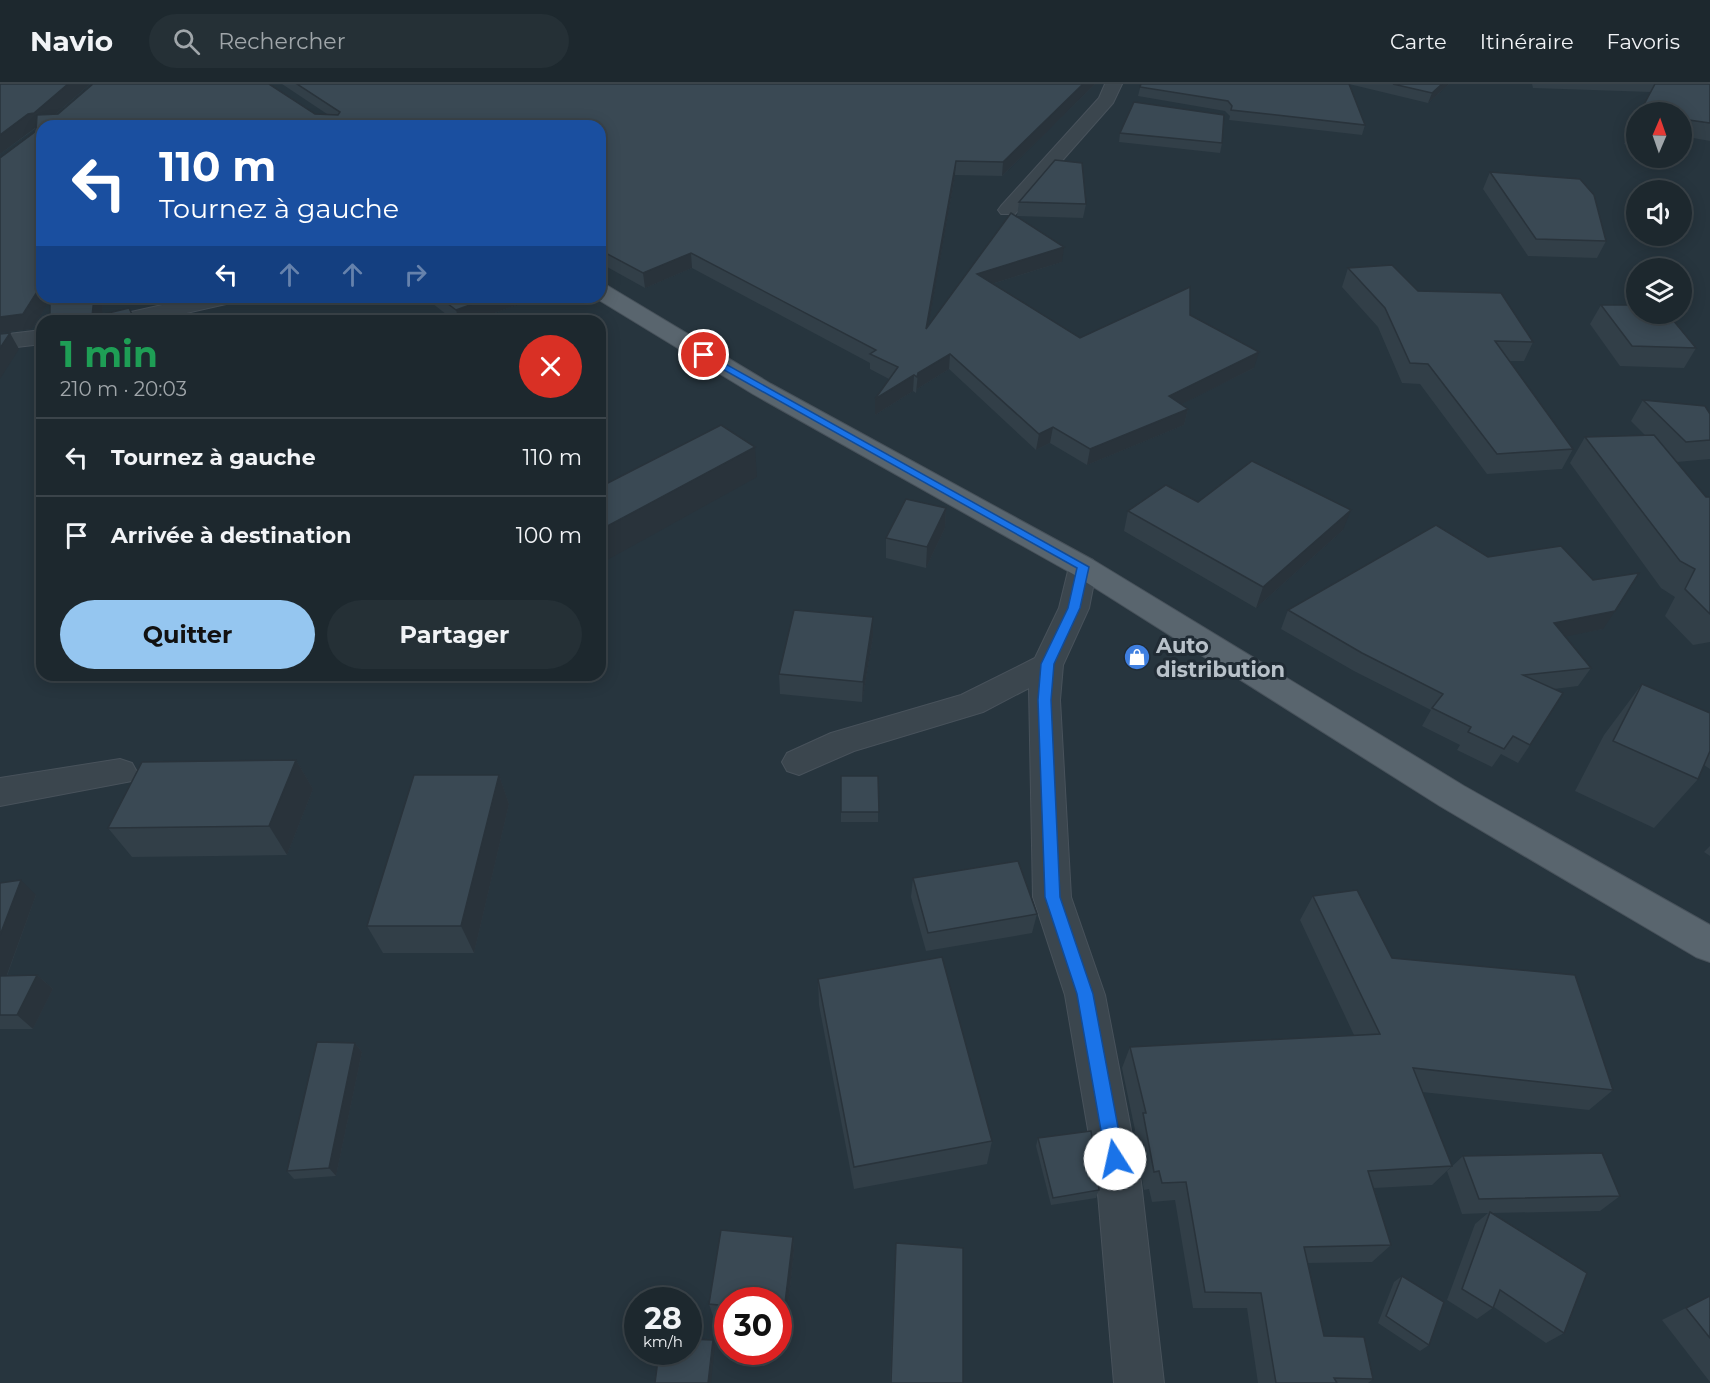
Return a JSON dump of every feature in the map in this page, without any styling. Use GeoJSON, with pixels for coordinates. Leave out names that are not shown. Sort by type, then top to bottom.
{"type":"FeatureCollection","features":[{"type":"Feature","properties":{"kind":"main road"},"geometry":{"type":"LineString","coordinates":[[606,295],[753,383],[1083,567],[1452,796],[1710,945]]}},
{"type":"Feature","properties":{"kind":"street"},"geometry":{"type":"LineString","coordinates":[[1008,210],[1110,91],[1129,102]]}},
{"type":"Feature","properties":{"kind":"street"},"geometry":{"type":"LineString","coordinates":[[148,315],[200,303]]}},
{"type":"Feature","properties":{"kind":"street"},"geometry":{"type":"LineString","coordinates":[[0,342],[36,338]]}},
{"type":"Feature","properties":{"kind":"street"},"geometry":{"type":"LineString","coordinates":[[1083,567],[1074,608],[1047,664],[1044,700],[1052,897],[1085,994],[1119,1182],[1139,1383]]}},
{"type":"Feature","properties":{"kind":"street"},"geometry":{"type":"LineString","coordinates":[[799,762],[843,742],[972,704],[1047,664]]}},
{"type":"Feature","properties":{"kind":"street"},"geometry":{"type":"LineString","coordinates":[[0,792],[120,772]]}},
{"type":"Feature","properties":{"kind":"building"},"geometry":{"type":"Polygon","coordinates":[[[0,84],[68,84],[34,113],[28,114],[0,135],[0,84]]]}},
{"type":"Feature","properties":{"kind":"building"},"geometry":{"type":"Polygon","coordinates":[[[93,84],[269,84],[315,114],[338,115],[340,112],[297,84],[1083,84],[1003,162],[956,161],[926,329],[1011,213],[1064,247],[977,274],[1080,338],[1190,287],[1190,315],[1259,352],[1169,396],[1188,409],[1090,449],[1053,427],[1039,434],[950,354],[918,373],[917,377],[914,375],[875,399],[898,367],[870,354],[876,350],[691,253],[643,273],[606,253],[606,120],[37,120],[37,115],[58,114],[93,84]]]}},
{"type":"Feature","properties":{"kind":"building"},"geometry":{"type":"Polygon","coordinates":[[[1141,84],[1349,84],[1365,125],[1231,110],[1232,106],[1228,101],[1140,87],[1141,84]]]}},
{"type":"Feature","properties":{"kind":"building"},"geometry":{"type":"Polygon","coordinates":[[[1393,84],[1442,84],[1432,93],[1393,84]]]}},
{"type":"Feature","properties":{"kind":"building"},"geometry":{"type":"Polygon","coordinates":[[[1655,84],[1710,84],[1710,123],[1692,120],[1692,102],[1645,102],[1655,84]]]}},
{"type":"Feature","properties":{"kind":"building"},"geometry":{"type":"Polygon","coordinates":[[[1134,102],[1224,115],[1222,143],[1120,133],[1134,102]]]}},
{"type":"Feature","properties":{"kind":"building"},"geometry":{"type":"Polygon","coordinates":[[[36,131],[36,293],[23,314],[0,317],[0,158],[36,131]]]}},
{"type":"Feature","properties":{"kind":"building"},"geometry":{"type":"Polygon","coordinates":[[[1055,160],[1082,163],[1086,204],[1019,202],[1055,160]]]}},
{"type":"Feature","properties":{"kind":"building"},"geometry":{"type":"Polygon","coordinates":[[[1490,172],[1580,179],[1594,195],[1606,241],[1536,239],[1490,172]]]}},
{"type":"Feature","properties":{"kind":"building"},"geometry":{"type":"Polygon","coordinates":[[[1392,265],[1418,291],[1501,293],[1533,342],[1495,341],[1573,449],[1497,454],[1428,364],[1410,363],[1385,308],[1348,268],[1392,265]]]}},
{"type":"Feature","properties":{"kind":"building"},"geometry":{"type":"Polygon","coordinates":[[[50,303],[93,303],[92,315],[50,315],[50,303]]]}},
{"type":"Feature","properties":{"kind":"building"},"geometry":{"type":"Polygon","coordinates":[[[447,303],[475,303],[456,310],[447,303]]]}},
{"type":"Feature","properties":{"kind":"building"},"geometry":{"type":"Polygon","coordinates":[[[1601,305],[1626,305],[1626,324],[1676,324],[1696,348],[1632,346],[1601,305]]]}},
{"type":"Feature","properties":{"kind":"building"},"geometry":{"type":"Polygon","coordinates":[[[129,308],[132,315],[100,315],[129,308]]]}},
{"type":"Feature","properties":{"kind":"building"},"geometry":{"type":"Polygon","coordinates":[[[10,333],[0,348],[0,334],[10,333]]]}},
{"type":"Feature","properties":{"kind":"building"},"geometry":{"type":"Polygon","coordinates":[[[1643,400],[1705,406],[1710,414],[1710,440],[1686,442],[1643,400]]]}},
{"type":"Feature","properties":{"kind":"building"},"geometry":{"type":"Polygon","coordinates":[[[721,425],[755,447],[606,527],[606,484],[721,425]]]}},
{"type":"Feature","properties":{"kind":"building"},"geometry":{"type":"Polygon","coordinates":[[[1654,435],[1706,497],[1710,497],[1710,614],[1685,589],[1695,569],[1680,561],[1585,437],[1654,435]]]}},
{"type":"Feature","properties":{"kind":"building"},"geometry":{"type":"Polygon","coordinates":[[[1252,461],[1351,510],[1263,587],[1128,511],[1166,485],[1198,502],[1252,461]]]}},
{"type":"Feature","properties":{"kind":"building"},"geometry":{"type":"Polygon","coordinates":[[[906,499],[946,508],[927,547],[886,538],[906,499]]]}},
{"type":"Feature","properties":{"kind":"building"},"geometry":{"type":"Polygon","coordinates":[[[1436,525],[1488,557],[1561,546],[1593,580],[1639,573],[1615,611],[1554,623],[1591,668],[1523,675],[1563,693],[1530,745],[1513,736],[1504,749],[1468,732],[1471,727],[1432,708],[1443,694],[1362,653],[1288,610],[1436,525]]]}},
{"type":"Feature","properties":{"kind":"building"},"geometry":{"type":"Polygon","coordinates":[[[794,610],[873,617],[863,682],[779,674],[794,610]]]}},
{"type":"Feature","properties":{"kind":"building"},"geometry":{"type":"Polygon","coordinates":[[[1642,684],[1710,713],[1710,751],[1698,779],[1613,741],[1642,684]]]}},
{"type":"Feature","properties":{"kind":"building"},"geometry":{"type":"Polygon","coordinates":[[[296,760],[269,826],[108,828],[142,762],[296,760]]]}},
{"type":"Feature","properties":{"kind":"building"},"geometry":{"type":"Polygon","coordinates":[[[414,775],[499,775],[461,926],[367,926],[414,775]]]}},
{"type":"Feature","properties":{"kind":"building"},"geometry":{"type":"Polygon","coordinates":[[[841,776],[878,776],[879,812],[841,812],[841,776]]]}},
{"type":"Feature","properties":{"kind":"building"},"geometry":{"type":"Polygon","coordinates":[[[1018,861],[1037,914],[928,933],[913,878],[1018,861]]]}},
{"type":"Feature","properties":{"kind":"building"},"geometry":{"type":"Polygon","coordinates":[[[21,880],[0,935],[0,883],[21,880]]]}},
{"type":"Feature","properties":{"kind":"building"},"geometry":{"type":"Polygon","coordinates":[[[1357,890],[1392,958],[1575,975],[1613,1090],[1413,1068],[1452,1166],[1368,1171],[1391,1245],[1304,1247],[1324,1336],[1364,1337],[1373,1379],[1334,1378],[1337,1383],[1276,1383],[1261,1293],[1205,1292],[1186,1182],[1162,1183],[1159,1171],[1154,1172],[1143,1113],[1146,1113],[1130,1047],[1380,1034],[1313,896],[1357,890]]]}},
{"type":"Feature","properties":{"kind":"building"},"geometry":{"type":"Polygon","coordinates":[[[942,957],[992,1141],[854,1167],[818,979],[942,957]]]}},
{"type":"Feature","properties":{"kind":"building"},"geometry":{"type":"Polygon","coordinates":[[[37,975],[17,1015],[0,1015],[0,976],[37,975]]]}},
{"type":"Feature","properties":{"kind":"building"},"geometry":{"type":"Polygon","coordinates":[[[317,1042],[355,1043],[329,1168],[287,1171],[317,1042]]]}},
{"type":"Feature","properties":{"kind":"building"},"geometry":{"type":"Polygon","coordinates":[[[1091,1131],[1099,1190],[1053,1198],[1038,1138],[1091,1131]]]}},
{"type":"Feature","properties":{"kind":"building"},"geometry":{"type":"Polygon","coordinates":[[[1602,1153],[1620,1196],[1479,1199],[1463,1156],[1602,1153]]]}},
{"type":"Feature","properties":{"kind":"building"},"geometry":{"type":"Polygon","coordinates":[[[1490,1212],[1587,1273],[1564,1333],[1500,1290],[1493,1308],[1462,1289],[1490,1212]]]}},
{"type":"Feature","properties":{"kind":"building"},"geometry":{"type":"Polygon","coordinates":[[[721,1230],[793,1237],[787,1287],[714,1287],[714,1305],[709,1304],[721,1230]]]}},
{"type":"Feature","properties":{"kind":"building"},"geometry":{"type":"Polygon","coordinates":[[[896,1243],[963,1248],[963,1383],[891,1383],[896,1243]]]}},
{"type":"Feature","properties":{"kind":"building"},"geometry":{"type":"Polygon","coordinates":[[[1402,1276],[1444,1302],[1429,1345],[1386,1316],[1402,1276]]]}},
{"type":"Feature","properties":{"kind":"building"},"geometry":{"type":"Polygon","coordinates":[[[1710,1296],[1710,1338],[1686,1308],[1710,1296]]]}},
{"type":"Feature","properties":{"kind":"building"},"geometry":{"type":"Polygon","coordinates":[[[702,1340],[713,1340],[708,1383],[655,1383],[657,1365],[702,1365],[702,1340]]]}},
{"type":"Feature","properties":{"kind":"place","name":"Auto distribution"},"geometry":{"type":"Point","coordinates":[1137,657]}},
{"type":"Feature","properties":{"kind":"route"},"geometry":{"type":"LineString","coordinates":[[704,355],[1083,567],[1074,608],[1047,664],[1044,700],[1052,897],[1085,994],[1115,1159]]}}]}
